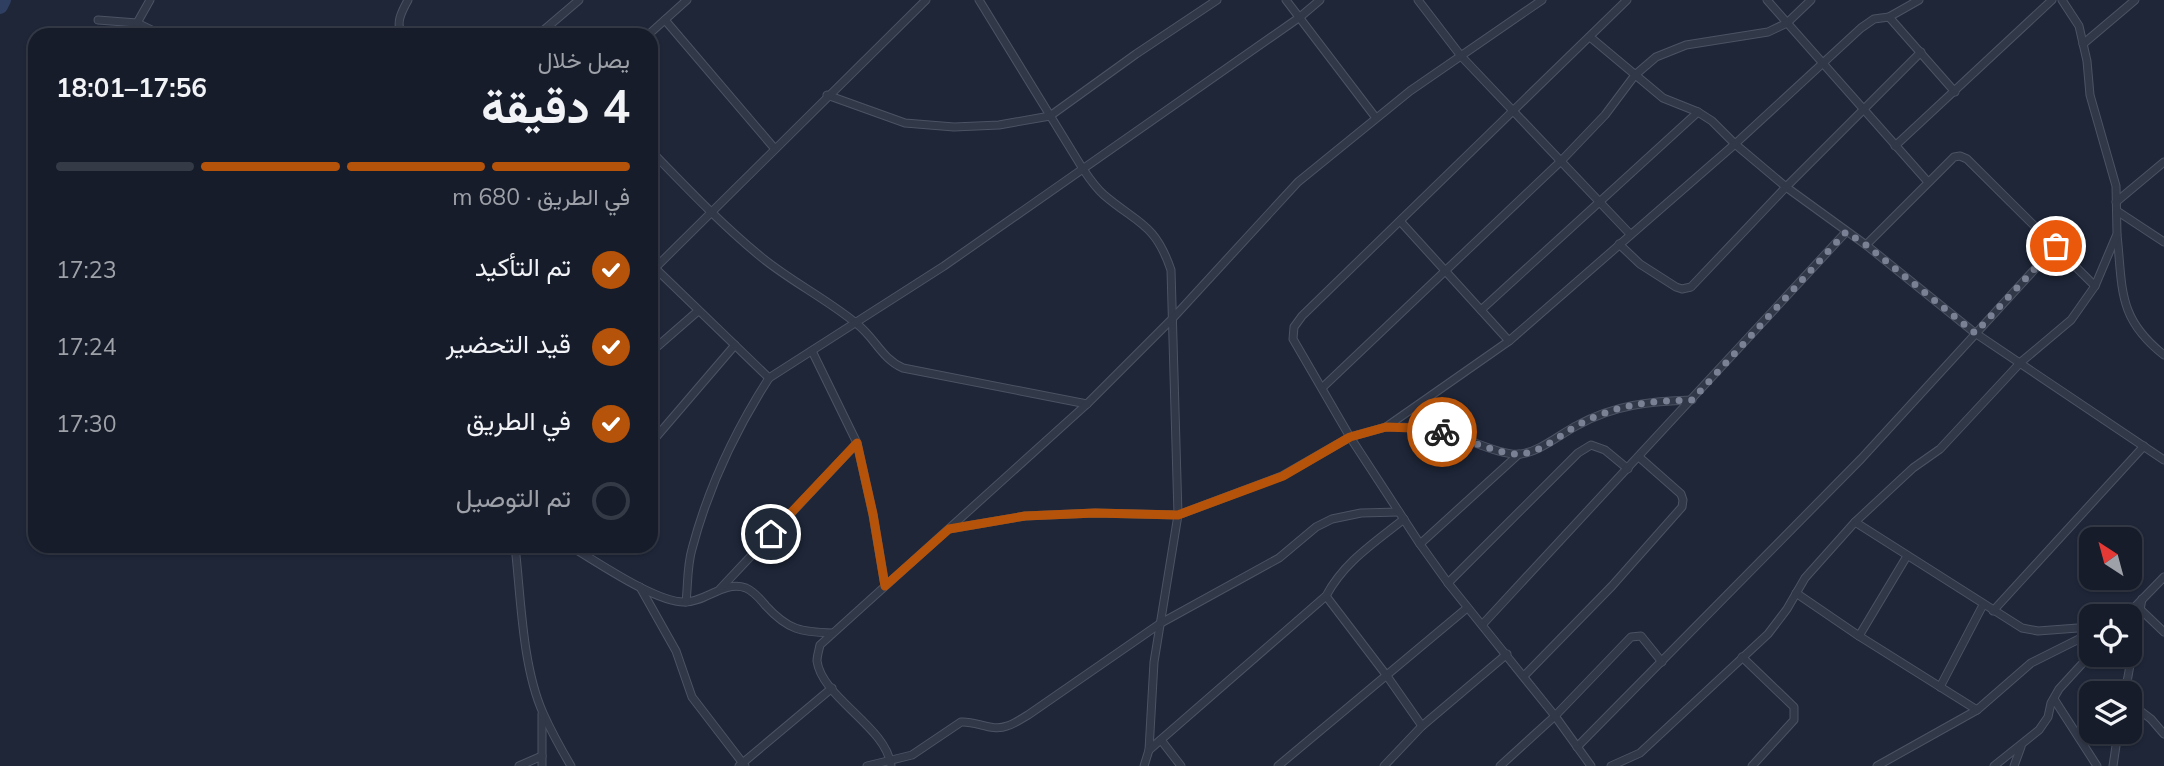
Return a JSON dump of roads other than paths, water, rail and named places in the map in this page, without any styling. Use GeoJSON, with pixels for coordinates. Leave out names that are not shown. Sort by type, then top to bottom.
{"type":"FeatureCollection","features":[{"type":"Feature","properties":{"kind":"street"},"geometry":{"type":"LineString","coordinates":[[137,23],[150,0]]}},
{"type":"Feature","properties":{"kind":"street"},"geometry":{"type":"LineString","coordinates":[[399,28],[399,19],[408,0]]}},
{"type":"Feature","properties":{"kind":"street"},"geometry":{"type":"LineString","coordinates":[[546,28],[579,0]]}},
{"type":"Feature","properties":{"kind":"street"},"geometry":{"type":"LineString","coordinates":[[656,28],[687,0]]}},
{"type":"Feature","properties":{"kind":"street"},"geometry":{"type":"LineString","coordinates":[[658,265],[926,0]]}},
{"type":"Feature","properties":{"kind":"street"},"geometry":{"type":"LineString","coordinates":[[979,0],[1083,169],[1101,192],[1141,221],[1160,243],[1171,270],[1178,515],[1154,662],[1149,750],[1144,766]]}},
{"type":"Feature","properties":{"kind":"street"},"geometry":{"type":"LineString","coordinates":[[827,95],[905,123],[954,127],[999,125],[1050,116],[1217,0]]}},
{"type":"Feature","properties":{"kind":"street"},"geometry":{"type":"LineString","coordinates":[[1286,0],[1376,118]]}},
{"type":"Feature","properties":{"kind":"street"},"geometry":{"type":"LineString","coordinates":[[686,602],[691,551],[710,496],[729,446],[769,378],[944,266],[1300,17],[1320,0]]}},
{"type":"Feature","properties":{"kind":"street"},"geometry":{"type":"LineString","coordinates":[[1419,0],[1461,56],[1630,234]]}},
{"type":"Feature","properties":{"kind":"street"},"geometry":{"type":"LineString","coordinates":[[891,764],[877,737],[822,677],[817,660],[820,645],[1087,404],[1173,318],[1298,182],[1410,91],[1542,0]]}},
{"type":"Feature","properties":{"kind":"street"},"geometry":{"type":"LineString","coordinates":[[1591,766],[1420,544],[1350,437],[1293,339],[1294,327],[1302,316],[1627,0]]}},
{"type":"Feature","properties":{"kind":"street"},"geometry":{"type":"LineString","coordinates":[[1766,0],[1928,182]]}},
{"type":"Feature","properties":{"kind":"street"},"geometry":{"type":"LineString","coordinates":[[1323,387],[1562,160],[1605,116],[1635,75],[1656,57],[1686,45],[1768,32],[1787,23],[1811,0]]}},
{"type":"Feature","properties":{"kind":"street"},"geometry":{"type":"LineString","coordinates":[[949,529],[1025,516],[1095,513],[1178,515],[1283,476],[1350,437],[1386,427],[1510,341],[1735,144],[1861,28],[1874,19],[1889,17],[1908,3],[1919,0]]}},
{"type":"Feature","properties":{"kind":"street"},"geometry":{"type":"LineString","coordinates":[[1895,146],[2052,0]]}},
{"type":"Feature","properties":{"kind":"street"},"geometry":{"type":"LineString","coordinates":[[2062,0],[2079,26],[2090,95],[2116,186],[2117,234],[2125,303],[2134,326],[2164,355]]}},
{"type":"Feature","properties":{"kind":"street"},"geometry":{"type":"LineString","coordinates":[[2083,44],[2135,0]]}},
{"type":"Feature","properties":{"kind":"street"},"geometry":{"type":"LineString","coordinates":[[1889,17],[1955,92]]}},
{"type":"Feature","properties":{"kind":"street"},"geometry":{"type":"LineString","coordinates":[[98,20],[137,23],[147,28]]}},
{"type":"Feature","properties":{"kind":"street"},"geometry":{"type":"LineString","coordinates":[[665,20],[775,149]]}},
{"type":"Feature","properties":{"kind":"street"},"geometry":{"type":"LineString","coordinates":[[1590,37],[1664,98],[1712,121],[1786,187],[1866,245],[1975,333],[2164,460]]}},
{"type":"Feature","properties":{"kind":"street"},"geometry":{"type":"LineString","coordinates":[[1619,244],[1640,264],[1675,287],[1691,287],[1921,52]]}},
{"type":"Feature","properties":{"kind":"street"},"geometry":{"type":"LineString","coordinates":[[1481,310],[1698,112]]}},
{"type":"Feature","properties":{"kind":"street"},"geometry":{"type":"LineString","coordinates":[[1866,245],[1954,157],[1960,156],[1967,159],[2095,286]]}},
{"type":"Feature","properties":{"kind":"street"},"geometry":{"type":"LineString","coordinates":[[658,158],[711,212],[762,258],[871,335],[891,363],[903,368],[1087,404]]}},
{"type":"Feature","properties":{"kind":"street"},"geometry":{"type":"LineString","coordinates":[[2116,202],[2164,162]]}},
{"type":"Feature","properties":{"kind":"street"},"geometry":{"type":"LineString","coordinates":[[2116,211],[2164,242]]}},
{"type":"Feature","properties":{"kind":"street"},"geometry":{"type":"LineString","coordinates":[[1400,221],[1510,341]]}},
{"type":"Feature","properties":{"kind":"street"},"geometry":{"type":"LineString","coordinates":[[1482,625],[1846,232]]}},
{"type":"Feature","properties":{"kind":"street"},"geometry":{"type":"LineString","coordinates":[[1611,766],[1640,753],[1768,634],[1805,578],[1855,522],[1913,468],[1940,449],[2021,362],[2071,320],[2095,286],[2117,234]]}},
{"type":"Feature","properties":{"kind":"street"},"geometry":{"type":"LineString","coordinates":[[1577,747],[1861,459],[2056,246]]}},
{"type":"Feature","properties":{"kind":"street"},"geometry":{"type":"LineString","coordinates":[[658,275],[769,378]]}},
{"type":"Feature","properties":{"kind":"street"},"geometry":{"type":"LineString","coordinates":[[658,346],[698,311]]}},
{"type":"Feature","properties":{"kind":"street"},"geometry":{"type":"LineString","coordinates":[[658,435],[735,345]]}},
{"type":"Feature","properties":{"kind":"street"},"geometry":{"type":"LineString","coordinates":[[812,351],[857,443],[885,586]]}},
{"type":"Feature","properties":{"kind":"street"},"geometry":{"type":"LineString","coordinates":[[1386,427],[1441,431],[1507,453],[1520,454],[1534,450],[1581,423],[1617,407],[1653,401],[1692,400]]}},
{"type":"Feature","properties":{"kind":"street"},"geometry":{"type":"LineString","coordinates":[[720,589],[857,443]]}},
{"type":"Feature","properties":{"kind":"street"},"geometry":{"type":"LineString","coordinates":[[1448,583],[1577,453],[1591,445],[1598,447],[1628,469]]}},
{"type":"Feature","properties":{"kind":"street"},"geometry":{"type":"LineString","coordinates":[[1993,611],[2144,446]]}},
{"type":"Feature","properties":{"kind":"street"},"geometry":{"type":"LineString","coordinates":[[1420,544],[1520,454]]}},
{"type":"Feature","properties":{"kind":"street"},"geometry":{"type":"LineString","coordinates":[[1524,676],[1612,586],[1682,507],[1684,500],[1681,494],[1639,457]]}},
{"type":"Feature","properties":{"kind":"street"},"geometry":{"type":"LineString","coordinates":[[867,766],[891,764],[912,755],[961,722],[993,728],[1005,727],[1028,715],[1161,623],[1269,564],[1316,527],[1332,519],[1362,513],[1401,516]]}},
{"type":"Feature","properties":{"kind":"street"},"geometry":{"type":"LineString","coordinates":[[1149,750],[1326,596],[1336,578],[1353,558],[1401,516]]}},
{"type":"Feature","properties":{"kind":"street"},"geometry":{"type":"LineString","coordinates":[[1855,522],[2022,628],[2038,631],[2079,628]]}},
{"type":"Feature","properties":{"kind":"street"},"geometry":{"type":"LineString","coordinates":[[516,553],[523,627],[542,711],[542,766]]}},
{"type":"Feature","properties":{"kind":"street"},"geometry":{"type":"LineString","coordinates":[[582,553],[667,600],[686,602],[720,589],[745,587],[756,594],[779,621],[802,632],[832,632]]}},
{"type":"Feature","properties":{"kind":"street"},"geometry":{"type":"LineString","coordinates":[[1859,636],[1907,556]]}},
{"type":"Feature","properties":{"kind":"street"},"geometry":{"type":"LineString","coordinates":[[2137,604],[2164,577]]}},
{"type":"Feature","properties":{"kind":"street"},"geometry":{"type":"LineString","coordinates":[[640,586],[676,650],[692,697],[742,765],[832,688]]}},
{"type":"Feature","properties":{"kind":"street"},"geometry":{"type":"LineString","coordinates":[[1796,593],[1977,710]]}},
{"type":"Feature","properties":{"kind":"street"},"geometry":{"type":"LineString","coordinates":[[1326,596],[1422,726]]}},
{"type":"Feature","properties":{"kind":"street"},"geometry":{"type":"LineString","coordinates":[[2142,599],[2142,604]]}},
{"type":"Feature","properties":{"kind":"street"},"geometry":{"type":"LineString","coordinates":[[1940,687],[1983,605]]}},
{"type":"Feature","properties":{"kind":"street"},"geometry":{"type":"LineString","coordinates":[[1278,766],[1468,608]]}},
{"type":"Feature","properties":{"kind":"street"},"geometry":{"type":"LineString","coordinates":[[2142,611],[2164,632]]}},
{"type":"Feature","properties":{"kind":"street"},"geometry":{"type":"LineString","coordinates":[[1500,766],[1555,716],[1631,637],[1641,636],[1662,662]]}},
{"type":"Feature","properties":{"kind":"street"},"geometry":{"type":"LineString","coordinates":[[1877,766],[1977,710],[2031,663],[2079,638]]}},
{"type":"Feature","properties":{"kind":"street"},"geometry":{"type":"LineString","coordinates":[[1384,766],[1422,726],[1507,654]]}},
{"type":"Feature","properties":{"kind":"street"},"geometry":{"type":"LineString","coordinates":[[1742,657],[1794,707],[1796,713],[1794,720],[1752,766]]}},
{"type":"Feature","properties":{"kind":"street"},"geometry":{"type":"LineString","coordinates":[[1994,766],[2039,730],[2048,717],[2059,689],[2079,667]]}},
{"type":"Feature","properties":{"kind":"street"},"geometry":{"type":"LineString","coordinates":[[2054,699],[2097,766]]}},
{"type":"Feature","properties":{"kind":"street"},"geometry":{"type":"LineString","coordinates":[[542,711],[571,766]]}},
{"type":"Feature","properties":{"kind":"street"},"geometry":{"type":"LineString","coordinates":[[2142,712],[2164,734]]}},
{"type":"Feature","properties":{"kind":"street"},"geometry":{"type":"LineString","coordinates":[[1161,740],[1181,766]]}},
{"type":"Feature","properties":{"kind":"street"},"geometry":{"type":"LineString","coordinates":[[2014,766],[2022,744]]}},
{"type":"Feature","properties":{"kind":"street"},"geometry":{"type":"LineString","coordinates":[[2113,766],[2116,744]]}},
{"type":"Feature","properties":{"kind":"street"},"geometry":{"type":"LineString","coordinates":[[519,766],[542,756]]}},
{"type":"Feature","properties":{"kind":"waterway"},"geometry":{"type":"LineString","coordinates":[[0,6],[3,0]]}}]}
